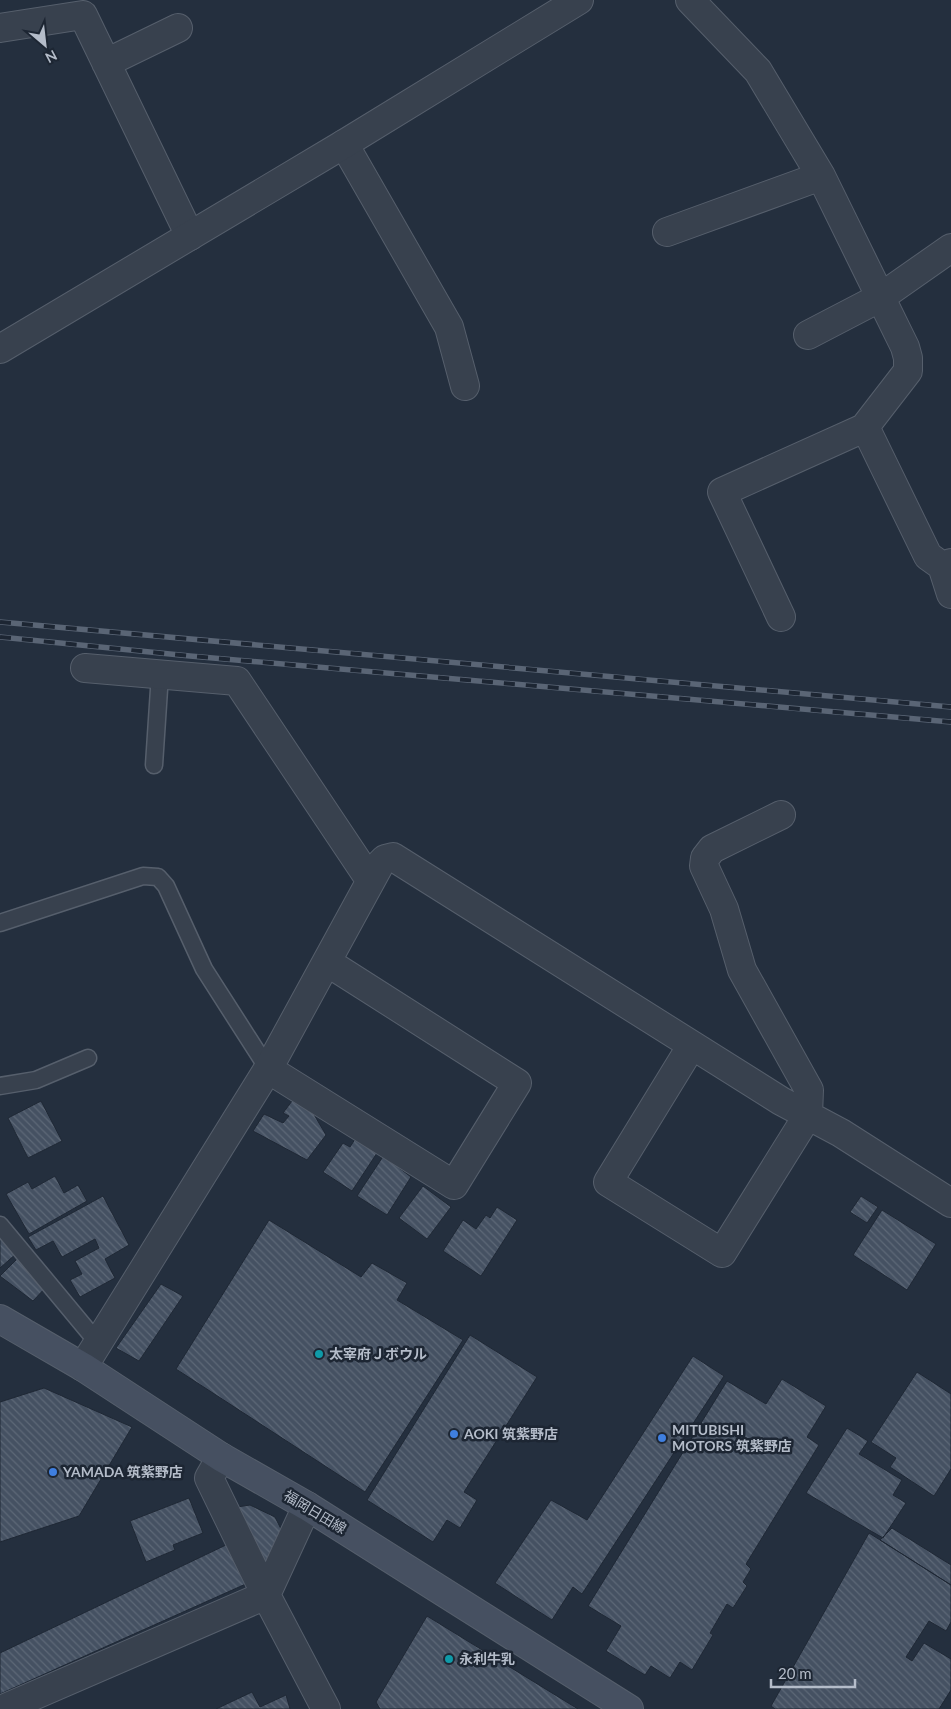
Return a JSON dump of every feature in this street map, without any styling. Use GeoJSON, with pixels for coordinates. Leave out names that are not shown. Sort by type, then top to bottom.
{"type":"FeatureCollection","features":[{"type":"Feature","properties":{"kind":"main road","name":"福岡日田線"},"geometry":{"type":"LineString","coordinates":[[1,1320],[83,1367],[221,1457],[307,1506],[629,1709]]}},
{"type":"Feature","properties":{"kind":"street"},"geometry":{"type":"LineString","coordinates":[[0,349],[344,144],[579,0]]}},
{"type":"Feature","properties":{"kind":"street"},"geometry":{"type":"LineString","coordinates":[[690,0],[758,70],[821,176],[905,347],[908,358],[908,371],[864,428],[722,492],[781,617]]}},
{"type":"Feature","properties":{"kind":"street"},"geometry":{"type":"LineString","coordinates":[[0,28],[82,15],[190,236]]}},
{"type":"Feature","properties":{"kind":"street"},"geometry":{"type":"LineString","coordinates":[[106,63],[178,28]]}},
{"type":"Feature","properties":{"kind":"street"},"geometry":{"type":"LineString","coordinates":[[344,144],[449,326],[465,386]]}},
{"type":"Feature","properties":{"kind":"street"},"geometry":{"type":"LineString","coordinates":[[667,232],[821,176]]}},
{"type":"Feature","properties":{"kind":"street"},"geometry":{"type":"LineString","coordinates":[[808,335],[881,297],[951,248]]}},
{"type":"Feature","properties":{"kind":"street"},"geometry":{"type":"LineString","coordinates":[[864,428],[928,556],[947,564],[951,594]]}},
{"type":"Feature","properties":{"kind":"street"},"geometry":{"type":"LineString","coordinates":[[84,668],[237,681],[370,880]]}},
{"type":"Feature","properties":{"kind":"street"},"geometry":{"type":"LineString","coordinates":[[692,1046],[608,1182],[722,1253],[808,1115],[809,1090],[742,970],[724,908],[704,866],[705,858],[712,849],[781,815]]}},
{"type":"Feature","properties":{"kind":"street"},"geometry":{"type":"LineString","coordinates":[[83,1367],[268,1069],[328,962],[370,880],[385,859],[393,857],[692,1046],[781,1101],[841,1133],[951,1203]]}},
{"type":"Feature","properties":{"kind":"street"},"geometry":{"type":"LineString","coordinates":[[268,1069],[454,1185],[517,1083],[328,962]]}},
{"type":"Feature","properties":{"kind":"street"},"geometry":{"type":"LineString","coordinates":[[221,1457],[209,1478],[266,1595],[326,1709]]}},
{"type":"Feature","properties":{"kind":"street"},"geometry":{"type":"LineString","coordinates":[[3,1709],[266,1595],[307,1506]]}},
{"type":"Feature","properties":{"kind":"lane"},"geometry":{"type":"LineString","coordinates":[[154,765],[160,674]]}},
{"type":"Feature","properties":{"kind":"lane"},"geometry":{"type":"LineString","coordinates":[[0,923],[143,876],[158,877],[166,886],[204,969],[268,1069]]}},
{"type":"Feature","properties":{"kind":"lane"},"geometry":{"type":"LineString","coordinates":[[0,1086],[36,1080],[88,1058]]}},
{"type":"Feature","properties":{"kind":"lane"},"geometry":{"type":"LineString","coordinates":[[0,1225],[98,1343]]}},
{"type":"Feature","properties":{"kind":"building"},"geometry":{"type":"Polygon","coordinates":[[[295,1097],[309,1106],[326,1135],[307,1160],[253,1131],[264,1114],[283,1123],[289,1116],[283,1113],[295,1097]]]}},
{"type":"Feature","properties":{"kind":"building"},"geometry":{"type":"Polygon","coordinates":[[[41,1101],[62,1141],[28,1158],[8,1118],[41,1101]]]}},
{"type":"Feature","properties":{"kind":"building"},"geometry":{"type":"Polygon","coordinates":[[[357,1136],[379,1150],[352,1191],[323,1172],[343,1143],[350,1147],[357,1136]]]}},
{"type":"Feature","properties":{"kind":"building"},"geometry":{"type":"Polygon","coordinates":[[[384,1155],[399,1165],[398,1167],[411,1177],[387,1215],[357,1196],[384,1155]]]}},
{"type":"Feature","properties":{"kind":"building"},"geometry":{"type":"Polygon","coordinates":[[[55,1176],[64,1193],[78,1185],[87,1201],[29,1234],[6,1194],[28,1182],[32,1189],[55,1176]]]}},
{"type":"Feature","properties":{"kind":"building"},"geometry":{"type":"Polygon","coordinates":[[[423,1186],[451,1207],[427,1239],[399,1218],[423,1186]]]}},
{"type":"Feature","properties":{"kind":"building"},"geometry":{"type":"Polygon","coordinates":[[[103,1196],[129,1245],[105,1259],[115,1278],[80,1297],[70,1280],[82,1274],[75,1261],[99,1248],[95,1239],[62,1257],[53,1241],[36,1250],[28,1237],[103,1196]]]}},
{"type":"Feature","properties":{"kind":"building"},"geometry":{"type":"Polygon","coordinates":[[[861,1196],[878,1207],[867,1223],[850,1212],[861,1196]]]}},
{"type":"Feature","properties":{"kind":"building"},"geometry":{"type":"Polygon","coordinates":[[[497,1207],[517,1220],[481,1276],[443,1251],[463,1220],[476,1229],[486,1215],[490,1218],[497,1207]]]}},
{"type":"Feature","properties":{"kind":"building"},"geometry":{"type":"Polygon","coordinates":[[[882,1210],[936,1244],[907,1290],[853,1255],[882,1210]]]}},
{"type":"Feature","properties":{"kind":"building","name":"太宰府Ｊボウル"},"geometry":{"type":"Polygon","coordinates":[[[269,1220],[361,1277],[372,1263],[407,1283],[397,1300],[463,1340],[365,1492],[176,1369],[269,1220]]]}},
{"type":"Feature","properties":{"kind":"building"},"geometry":{"type":"Polygon","coordinates":[[[0,1233],[17,1253],[0,1268],[0,1233]]]}},
{"type":"Feature","properties":{"kind":"building"},"geometry":{"type":"Polygon","coordinates":[[[19,1257],[47,1286],[33,1301],[0,1276],[19,1257]]]}},
{"type":"Feature","properties":{"kind":"building"},"geometry":{"type":"Polygon","coordinates":[[[161,1284],[183,1296],[139,1361],[116,1348],[161,1284]]]}},
{"type":"Feature","properties":{"kind":"building","name":"AOKI 筑紫野店"},"geometry":{"type":"Polygon","coordinates":[[[470,1335],[537,1377],[464,1492],[477,1500],[460,1528],[447,1520],[433,1542],[367,1500],[470,1335]]]}},
{"type":"Feature","properties":{"kind":"building","name":"MITUBISHI MOTORS 筑紫野店"},"geometry":{"type":"Polygon","coordinates":[[[693,1356],[724,1376],[582,1594],[573,1587],[552,1620],[495,1583],[551,1500],[587,1520],[693,1356]]]}},
{"type":"Feature","properties":{"kind":"building"},"geometry":{"type":"Polygon","coordinates":[[[917,1372],[951,1394],[951,1469],[934,1496],[890,1467],[896,1458],[871,1442],[917,1372]]]}},
{"type":"Feature","properties":{"kind":"building"},"geometry":{"type":"Polygon","coordinates":[[[782,1379],[826,1406],[807,1437],[819,1445],[746,1564],[751,1569],[743,1582],[747,1586],[733,1608],[727,1604],[710,1633],[713,1635],[692,1670],[680,1662],[670,1678],[651,1666],[645,1675],[606,1651],[621,1626],[588,1606],[727,1381],[766,1404],[782,1379]]]}},
{"type":"Feature","properties":{"kind":"building","name":"YAMADA 筑紫野店"},"geometry":{"type":"Polygon","coordinates":[[[44,1388],[132,1427],[79,1516],[0,1542],[0,1402],[44,1388]]]}},
{"type":"Feature","properties":{"kind":"building"},"geometry":{"type":"Polygon","coordinates":[[[847,1428],[868,1441],[859,1454],[902,1480],[893,1495],[906,1503],[883,1538],[806,1493],[847,1428]]]}},
{"type":"Feature","properties":{"kind":"building"},"geometry":{"type":"Polygon","coordinates":[[[189,1498],[203,1533],[173,1545],[175,1550],[146,1562],[130,1521],[189,1498]]]}},
{"type":"Feature","properties":{"kind":"building"},"geometry":{"type":"Polygon","coordinates":[[[250,1505],[275,1517],[285,1537],[276,1556],[264,1562],[237,1507],[250,1505]]]}},
{"type":"Feature","properties":{"kind":"building"},"geometry":{"type":"Polygon","coordinates":[[[892,1528],[951,1565],[951,1585],[880,1540],[892,1528]]]}},
{"type":"Feature","properties":{"kind":"building"},"geometry":{"type":"Polygon","coordinates":[[[869,1533],[951,1585],[951,1622],[946,1631],[929,1621],[906,1657],[912,1661],[924,1643],[951,1659],[951,1690],[939,1709],[775,1709],[771,1706],[869,1533]]]}},
{"type":"Feature","properties":{"kind":"building"},"geometry":{"type":"Polygon","coordinates":[[[228,1544],[248,1583],[0,1694],[0,1653],[228,1544]]]}},
{"type":"Feature","properties":{"kind":"building","name":"永利牛乳"},"geometry":{"type":"Polygon","coordinates":[[[427,1616],[578,1709],[380,1709],[376,1702],[427,1616]]]}},
{"type":"Feature","properties":{"kind":"building"},"geometry":{"type":"Polygon","coordinates":[[[252,1692],[260,1707],[286,1695],[290,1709],[216,1709],[252,1692]]]}},
{"type":"Feature","properties":{"kind":"railway"},"geometry":{"type":"LineString","coordinates":[[0,622],[951,707]]}},
{"type":"Feature","properties":{"kind":"railway"},"geometry":{"type":"LineString","coordinates":[[0,637],[190,656],[951,722]]}},
{"type":"Feature","properties":{"kind":"place","name":"太宰府Ｊボウル"},"geometry":{"type":"Point","coordinates":[319,1354]}},
{"type":"Feature","properties":{"kind":"place","name":"AOKI 筑紫野店"},"geometry":{"type":"Point","coordinates":[454,1434]}},
{"type":"Feature","properties":{"kind":"place","name":"MITUBISHI MOTORS 筑紫野店"},"geometry":{"type":"Point","coordinates":[662,1438]}},
{"type":"Feature","properties":{"kind":"place","name":"YAMADA 筑紫野店"},"geometry":{"type":"Point","coordinates":[53,1472]}},
{"type":"Feature","properties":{"kind":"place","name":"永利牛乳"},"geometry":{"type":"Point","coordinates":[449,1659]}}]}
